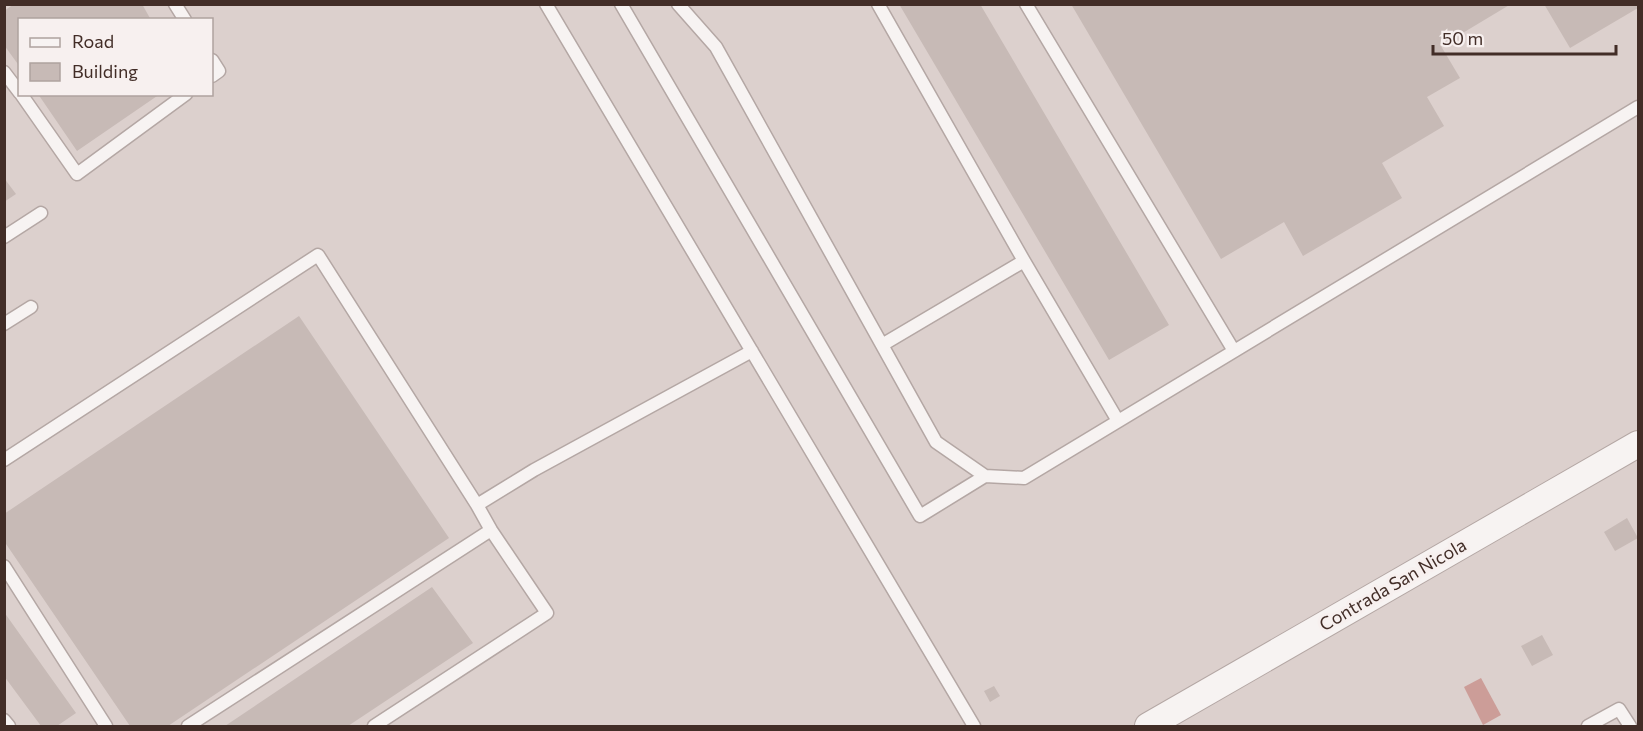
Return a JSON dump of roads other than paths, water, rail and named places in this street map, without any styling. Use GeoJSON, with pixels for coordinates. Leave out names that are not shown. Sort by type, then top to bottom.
{"type":"FeatureCollection","features":[{"type":"Feature","properties":{"kind":"street","name":"Contrada San Nicola"},"geometry":{"type":"LineString","coordinates":[[1148,726],[1638,444]]}},
{"type":"Feature","properties":{"kind":"lane"},"geometry":{"type":"LineString","coordinates":[[175,4],[184,18]]}},
{"type":"Feature","properties":{"kind":"lane"},"geometry":{"type":"LineString","coordinates":[[546,4],[974,726]]}},
{"type":"Feature","properties":{"kind":"lane"},"geometry":{"type":"LineString","coordinates":[[621,4],[920,516],[985,476]]}},
{"type":"Feature","properties":{"kind":"lane"},"geometry":{"type":"LineString","coordinates":[[678,4],[716,47],[936,442],[985,476],[1024,478],[1638,107]]}},
{"type":"Feature","properties":{"kind":"lane"},"geometry":{"type":"LineString","coordinates":[[878,4],[1118,422]]}},
{"type":"Feature","properties":{"kind":"lane"},"geometry":{"type":"LineString","coordinates":[[1026,4],[1234,351]]}},
{"type":"Feature","properties":{"kind":"lane"},"geometry":{"type":"LineString","coordinates":[[213,62],[219,71],[213,75]]}},
{"type":"Feature","properties":{"kind":"lane"},"geometry":{"type":"LineString","coordinates":[[4,72],[18,91]]}},
{"type":"Feature","properties":{"kind":"lane"},"geometry":{"type":"LineString","coordinates":[[21,96],[77,174],[183,96]]}},
{"type":"Feature","properties":{"kind":"lane"},"geometry":{"type":"LineString","coordinates":[[4,237],[41,213]]}},
{"type":"Feature","properties":{"kind":"lane"},"geometry":{"type":"LineString","coordinates":[[4,460],[318,255],[491,530],[547,613],[374,726]]}},
{"type":"Feature","properties":{"kind":"lane"},"geometry":{"type":"LineString","coordinates":[[882,345],[1024,261]]}},
{"type":"Feature","properties":{"kind":"lane"},"geometry":{"type":"LineString","coordinates":[[4,324],[31,307]]}},
{"type":"Feature","properties":{"kind":"lane"},"geometry":{"type":"LineString","coordinates":[[477,505],[534,470],[752,351]]}},
{"type":"Feature","properties":{"kind":"lane"},"geometry":{"type":"LineString","coordinates":[[188,726],[491,530]]}},
{"type":"Feature","properties":{"kind":"lane"},"geometry":{"type":"LineString","coordinates":[[4,566],[106,726]]}},
{"type":"Feature","properties":{"kind":"lane"},"geometry":{"type":"LineString","coordinates":[[1588,726],[1619,709],[1630,726]]}},
{"type":"Feature","properties":{"kind":"lane"},"geometry":{"type":"LineString","coordinates":[[4,720],[9,726]]}}]}
